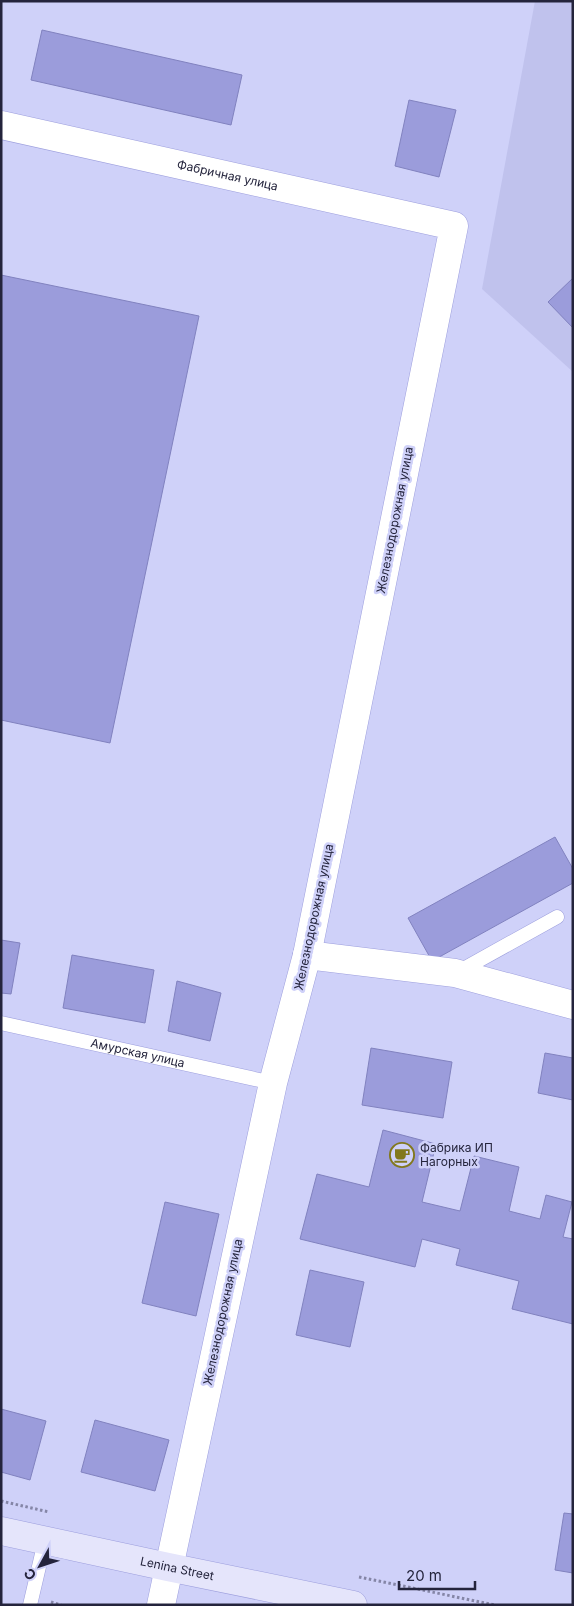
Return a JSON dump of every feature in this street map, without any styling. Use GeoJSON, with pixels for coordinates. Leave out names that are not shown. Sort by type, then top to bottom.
{"type":"FeatureCollection","features":[{"type":"Feature","properties":{"kind":"main road","name":"Lenina Street"},"geometry":{"type":"LineString","coordinates":[[1,1531],[168,1568],[352,1605]]}},
{"type":"Feature","properties":{"kind":"street","name":"Фабричная улица"},"geometry":{"type":"LineString","coordinates":[[1,125],[454,226]]}},
{"type":"Feature","properties":{"kind":"street","name":"Железнодорожная улица"},"geometry":{"type":"LineString","coordinates":[[161,1605],[273,1083],[307,955],[454,226]]}},
{"type":"Feature","properties":{"kind":"street"},"geometry":{"type":"LineString","coordinates":[[307,955],[455,974],[573,1005]]}},
{"type":"Feature","properties":{"kind":"lane"},"geometry":{"type":"LineString","coordinates":[[455,974],[557,917]]}},
{"type":"Feature","properties":{"kind":"lane","name":"Амурская улица"},"geometry":{"type":"LineString","coordinates":[[1,1023],[273,1083]]}},
{"type":"Feature","properties":{"kind":"lane"},"geometry":{"type":"LineString","coordinates":[[30,1605],[45,1541]]}},
{"type":"Feature","properties":{"kind":"shaded area"},"geometry":{"type":"Polygon","coordinates":[[[535,1],[573,1],[573,372],[482,289],[535,1]]]}},
{"type":"Feature","properties":{"kind":"building"},"geometry":{"type":"Polygon","coordinates":[[[42,30],[242,75],[231,125],[31,80],[42,30]]]}},
{"type":"Feature","properties":{"kind":"building"},"geometry":{"type":"Polygon","coordinates":[[[409,100],[456,110],[439,177],[395,166],[409,100]]]}},
{"type":"Feature","properties":{"kind":"building"},"geometry":{"type":"Polygon","coordinates":[[[1,275],[199,316],[110,743],[1,720],[1,275]]]}},
{"type":"Feature","properties":{"kind":"building"},"geometry":{"type":"Polygon","coordinates":[[[573,278],[573,328],[548,302],[573,278]]]}},
{"type":"Feature","properties":{"kind":"building"},"geometry":{"type":"Polygon","coordinates":[[[555,837],[573,869],[573,883],[432,961],[408,918],[555,837]]]}},
{"type":"Feature","properties":{"kind":"building"},"geometry":{"type":"Polygon","coordinates":[[[1,940],[20,943],[11,994],[1,993],[1,940]]]}},
{"type":"Feature","properties":{"kind":"building"},"geometry":{"type":"Polygon","coordinates":[[[72,955],[154,970],[145,1023],[63,1008],[72,955]]]}},
{"type":"Feature","properties":{"kind":"building"},"geometry":{"type":"Polygon","coordinates":[[[177,981],[221,993],[210,1041],[168,1031],[177,981]]]}},
{"type":"Feature","properties":{"kind":"building"},"geometry":{"type":"Polygon","coordinates":[[[371,1048],[452,1062],[443,1118],[362,1105],[371,1048]]]}},
{"type":"Feature","properties":{"kind":"building"},"geometry":{"type":"Polygon","coordinates":[[[545,1053],[573,1058],[573,1100],[538,1093],[545,1053]]]}},
{"type":"Feature","properties":{"kind":"building"},"geometry":{"type":"Polygon","coordinates":[[[383,1130],[436,1144],[422,1202],[460,1211],[474,1156],[519,1167],[509,1211],[540,1219],[546,1195],[572,1202],[563,1237],[573,1239],[573,1324],[512,1309],[519,1281],[456,1265],[460,1249],[422,1239],[415,1267],[300,1239],[317,1174],[369,1187],[383,1130]]]}},
{"type":"Feature","properties":{"kind":"building"},"geometry":{"type":"Polygon","coordinates":[[[165,1202],[219,1214],[196,1316],[142,1303],[165,1202]]]}},
{"type":"Feature","properties":{"kind":"building"},"geometry":{"type":"Polygon","coordinates":[[[310,1270],[364,1282],[350,1347],[296,1335],[310,1270]]]}},
{"type":"Feature","properties":{"kind":"building"},"geometry":{"type":"Polygon","coordinates":[[[1,1409],[46,1421],[30,1480],[1,1472],[1,1409]]]}},
{"type":"Feature","properties":{"kind":"building"},"geometry":{"type":"Polygon","coordinates":[[[95,1420],[169,1440],[155,1491],[81,1472],[95,1420]]]}},
{"type":"Feature","properties":{"kind":"building"},"geometry":{"type":"Polygon","coordinates":[[[564,1513],[573,1514],[573,1573],[555,1570],[564,1513]]]}},
{"type":"Feature","properties":{"kind":"place","name":"Фабрика ИП Нагорных"},"geometry":{"type":"Point","coordinates":[402,1155]}}]}
